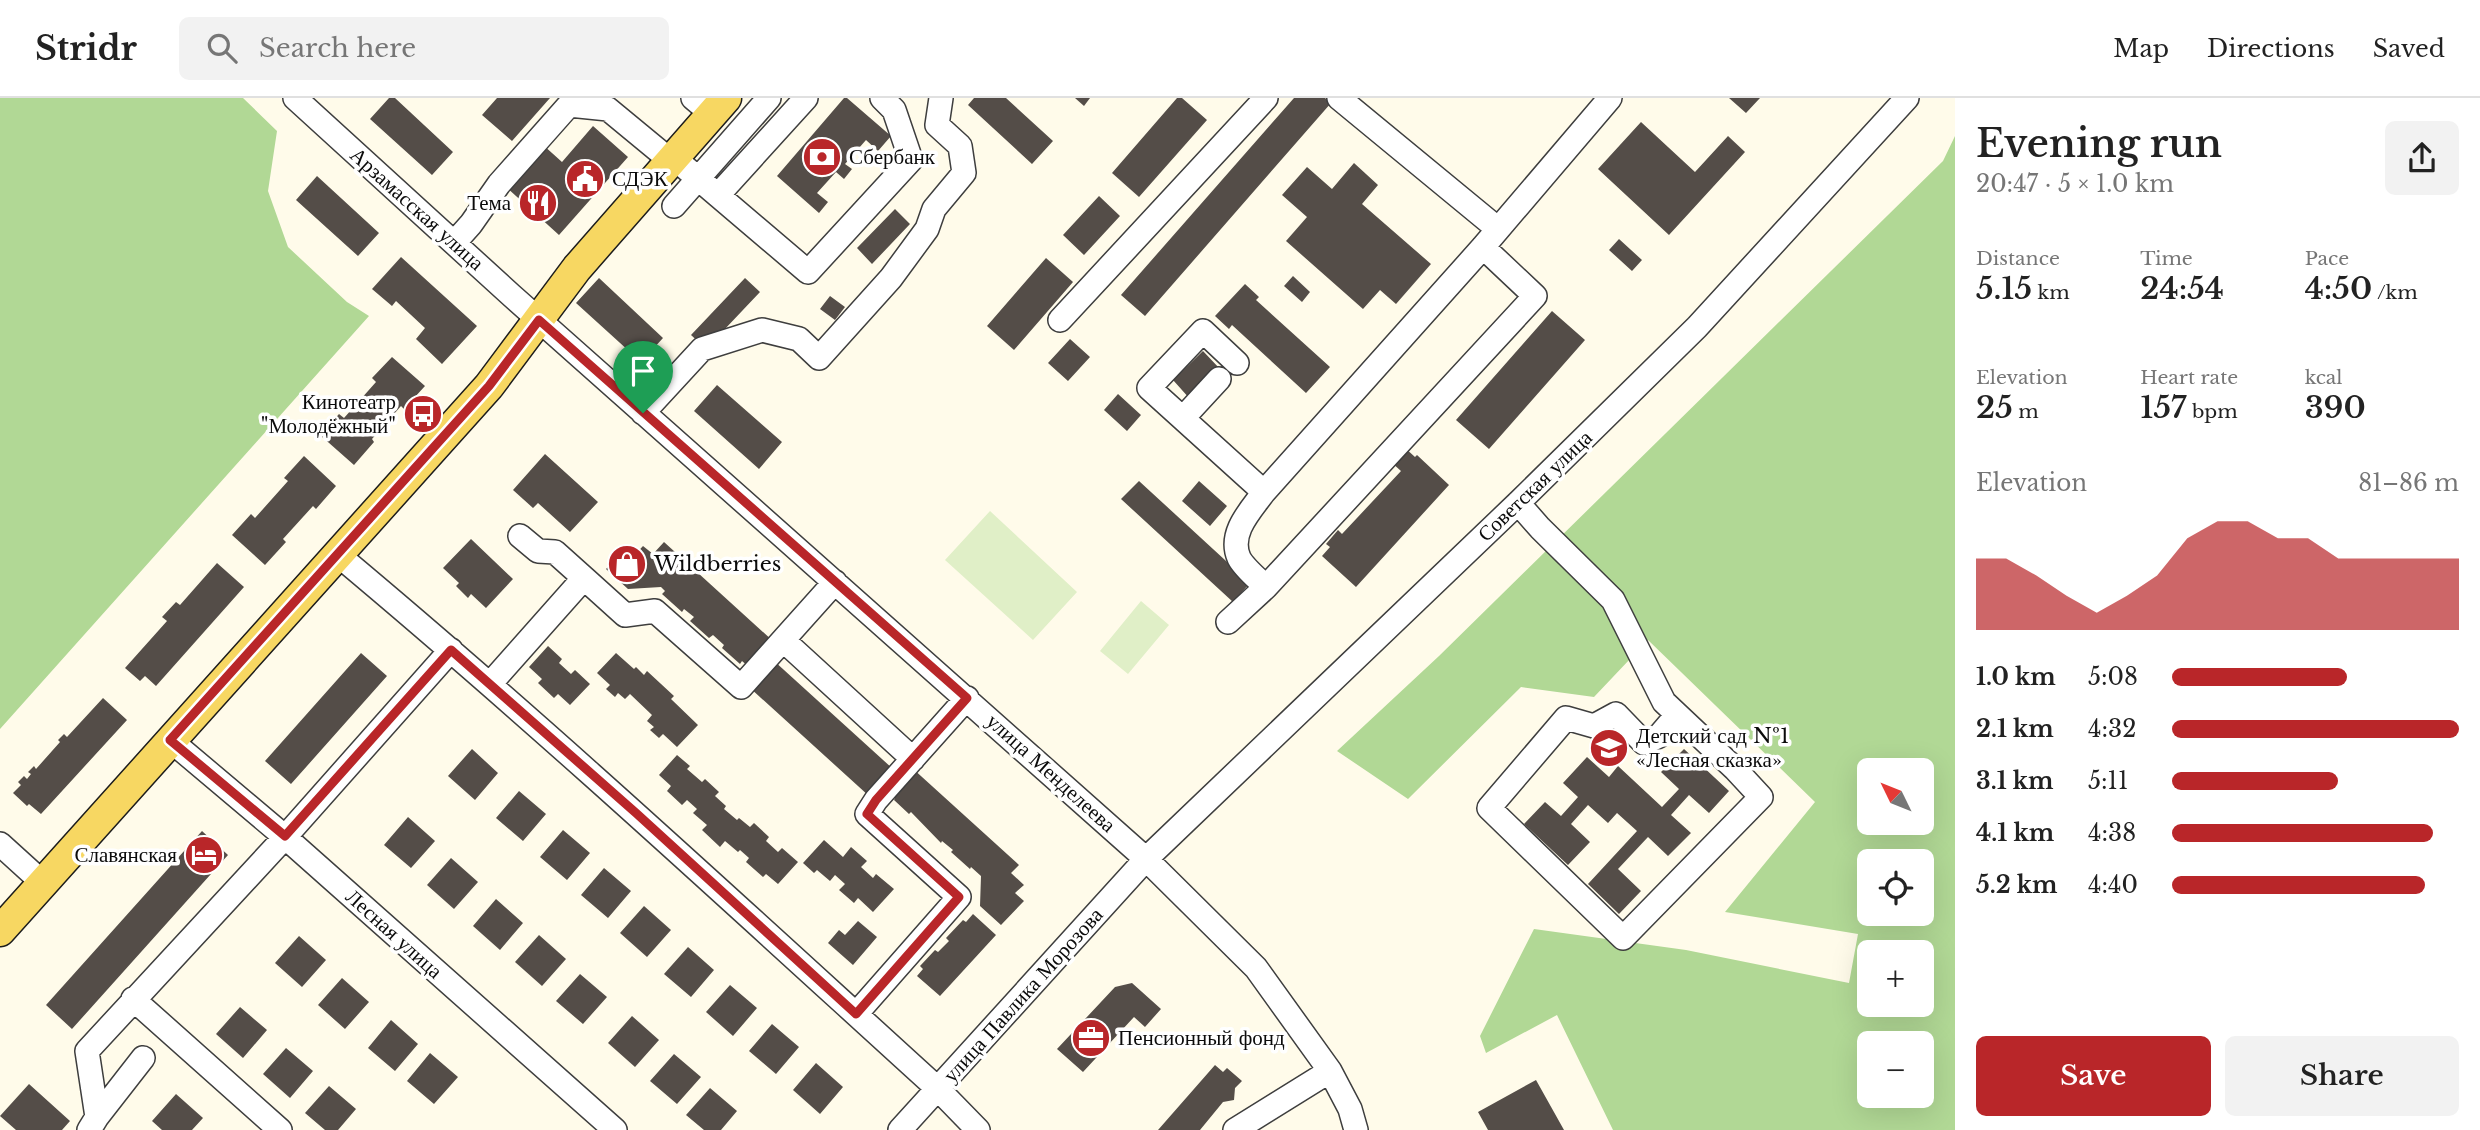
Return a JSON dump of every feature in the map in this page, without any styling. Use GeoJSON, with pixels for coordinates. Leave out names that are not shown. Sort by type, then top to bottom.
{"type":"FeatureCollection","features":[{"type":"Feature","properties":{"kind":"main road"},"geometry":{"type":"LineString","coordinates":[[0,931],[489,386],[577,268],[672,159],[710,103]]}},
{"type":"Feature","properties":{"kind":"street","name":"Арзамасская улица"},"geometry":{"type":"LineString","coordinates":[[295,98],[539,320]]}},
{"type":"Feature","properties":{"kind":"street"},"geometry":{"type":"LineString","coordinates":[[674,206],[769,98]]}},
{"type":"Feature","properties":{"kind":"street"},"geometry":{"type":"LineString","coordinates":[[718,195],[806,98]]}},
{"type":"Feature","properties":{"kind":"street"},"geometry":{"type":"LineString","coordinates":[[454,243],[499,184],[569,105],[608,109],[698,178],[808,271],[911,160],[894,110],[882,98]]}},
{"type":"Feature","properties":{"kind":"street"},"geometry":{"type":"LineString","coordinates":[[643,413],[702,349],[762,330],[799,339],[819,358],[891,278],[927,229],[934,209],[964,173],[960,146],[937,125],[941,98]]}},
{"type":"Feature","properties":{"kind":"street"},"geometry":{"type":"LineString","coordinates":[[1060,320],[1266,98]]}},
{"type":"Feature","properties":{"kind":"street"},"geometry":{"type":"LineString","coordinates":[[1339,98],[1498,229]]}},
{"type":"Feature","properties":{"kind":"street"},"geometry":{"type":"LineString","coordinates":[[1266,587],[1239,559],[1236,542],[1240,525],[1264,492],[1483,247],[1610,98]]}},
{"type":"Feature","properties":{"kind":"street","name":"Советская улица"},"geometry":{"type":"LineString","coordinates":[[1146,859],[1518,503],[1697,327],[1907,98]]}},
{"type":"Feature","properties":{"kind":"street"},"geometry":{"type":"LineString","coordinates":[[1228,622],[1266,587],[1535,296],[1483,247]]}},
{"type":"Feature","properties":{"kind":"street","name":"улица Менделеева"},"geometry":{"type":"LineString","coordinates":[[539,320],[1146,859],[1256,968],[1331,1071],[1350,1109],[1356,1130]]}},
{"type":"Feature","properties":{"kind":"street"},"geometry":{"type":"LineString","coordinates":[[1237,363],[1203,331],[1149,388],[1264,492]]}},
{"type":"Feature","properties":{"kind":"street"},"geometry":{"type":"LineString","coordinates":[[1182,418],[1219,379]]}},
{"type":"Feature","properties":{"kind":"street"},"geometry":{"type":"LineString","coordinates":[[1518,503],[1613,600],[1664,702],[1678,715],[1735,769],[1761,797],[1623,938],[1489,808],[1566,718],[1594,726],[1616,713],[1644,743],[1660,736],[1678,715]]}},
{"type":"Feature","properties":{"kind":"street"},"geometry":{"type":"LineString","coordinates":[[520,536],[538,551],[555,552],[625,615],[655,611],[741,687],[835,582]]}},
{"type":"Feature","properties":{"kind":"street"},"geometry":{"type":"LineString","coordinates":[[337,554],[636,813],[938,1089],[978,1130]]}},
{"type":"Feature","properties":{"kind":"street"},"geometry":{"type":"LineString","coordinates":[[489,684],[584,578]]}},
{"type":"Feature","properties":{"kind":"street"},"geometry":{"type":"LineString","coordinates":[[783,640],[913,759]]}},
{"type":"Feature","properties":{"kind":"street"},"geometry":{"type":"LineString","coordinates":[[93,1123],[87,1051],[285,836],[451,650]]}},
{"type":"Feature","properties":{"kind":"street"},"geometry":{"type":"LineString","coordinates":[[856,1014],[959,897],[867,814],[876,800],[967,698]]}},
{"type":"Feature","properties":{"kind":"street","name":"Лесная улица"},"geometry":{"type":"LineString","coordinates":[[170,740],[285,836],[615,1130]]}},
{"type":"Feature","properties":{"kind":"street"},"geometry":{"type":"LineString","coordinates":[[0,844],[43,883]]}},
{"type":"Feature","properties":{"kind":"street","name":"улица Павлика Морозова"},"geometry":{"type":"LineString","coordinates":[[900,1130],[1146,859]]}},
{"type":"Feature","properties":{"kind":"street"},"geometry":{"type":"LineString","coordinates":[[133,999],[280,1130]]}},
{"type":"Feature","properties":{"kind":"street"},"geometry":{"type":"LineString","coordinates":[[93,1123],[143,1058]]}},
{"type":"Feature","properties":{"kind":"street"},"geometry":{"type":"LineString","coordinates":[[1235,1130],[1331,1071]]}},
{"type":"Feature","properties":{"kind":"green space"},"geometry":{"type":"Polygon","coordinates":[[[0,98],[243,98],[277,131],[268,191],[288,247],[347,302],[369,316],[0,729],[0,98]]]}},
{"type":"Feature","properties":{"kind":"green space"},"geometry":{"type":"Polygon","coordinates":[[[1955,136],[1955,1130],[1613,1130],[1557,1015],[1486,1053],[1480,1036],[1534,929],[1686,950],[1849,983],[1858,934],[1725,912],[1815,802],[1648,640],[1594,697],[1521,687],[1408,799],[1337,751],[1439,656],[1943,161],[1955,136]]]}},
{"type":"Feature","properties":{"kind":"green space"},"geometry":{"type":"Polygon","coordinates":[[[990,511],[1077,592],[1033,640],[945,560],[990,511]]]}},
{"type":"Feature","properties":{"kind":"green space"},"geometry":{"type":"Polygon","coordinates":[[[1141,601],[1169,625],[1128,674],[1100,651],[1141,601]]]}},
{"type":"Feature","properties":{"kind":"building"},"geometry":{"type":"Polygon","coordinates":[[[389,98],[395,98],[453,152],[432,175],[370,119],[389,98]]]}},
{"type":"Feature","properties":{"kind":"building"},"geometry":{"type":"Polygon","coordinates":[[[497,98],[550,98],[512,141],[482,115],[497,98]]]}},
{"type":"Feature","properties":{"kind":"building","name":"Сбербанк"},"geometry":{"type":"Polygon","coordinates":[[[844,98],[891,136],[878,151],[866,140],[845,164],[852,169],[844,179],[836,172],[817,193],[828,202],[819,213],[777,176],[844,98]]]}},
{"type":"Feature","properties":{"kind":"building"},"geometry":{"type":"Polygon","coordinates":[[[974,98],[1006,98],[1053,141],[1032,164],[968,105],[974,98]]]}},
{"type":"Feature","properties":{"kind":"building"},"geometry":{"type":"Polygon","coordinates":[[[1075,98],[1090,98],[1084,106],[1075,98]]]}},
{"type":"Feature","properties":{"kind":"building"},"geometry":{"type":"Polygon","coordinates":[[[1177,98],[1182,98],[1207,120],[1139,197],[1112,173],[1177,98]]]}},
{"type":"Feature","properties":{"kind":"building"},"geometry":{"type":"Polygon","coordinates":[[[1294,98],[1325,98],[1331,103],[1145,316],[1121,295],[1294,98]]]}},
{"type":"Feature","properties":{"kind":"building"},"geometry":{"type":"Polygon","coordinates":[[[1729,98],[1760,98],[1746,113],[1729,98]]]}},
{"type":"Feature","properties":{"kind":"building"},"geometry":{"type":"Polygon","coordinates":[[[1641,122],[1695,172],[1728,136],[1745,152],[1669,235],[1598,169],[1641,122]]]}},
{"type":"Feature","properties":{"kind":"building"},"geometry":{"type":"Polygon","coordinates":[[[593,126],[628,157],[559,235],[505,186],[542,144],[562,162],[593,126]]]}},
{"type":"Feature","properties":{"kind":"building"},"geometry":{"type":"Polygon","coordinates":[[[1354,163],[1378,185],[1362,204],[1431,264],[1396,304],[1380,290],[1363,309],[1286,241],[1307,217],[1282,195],[1307,167],[1332,189],[1354,163]]]}},
{"type":"Feature","properties":{"kind":"building"},"geometry":{"type":"Polygon","coordinates":[[[317,176],[379,233],[358,256],[296,200],[317,176]]]}},
{"type":"Feature","properties":{"kind":"building"},"geometry":{"type":"Polygon","coordinates":[[[1099,196],[1120,216],[1084,255],[1063,235],[1099,196]]]}},
{"type":"Feature","properties":{"kind":"building"},"geometry":{"type":"Polygon","coordinates":[[[895,209],[910,224],[872,264],[857,248],[895,209]]]}},
{"type":"Feature","properties":{"kind":"building"},"geometry":{"type":"Polygon","coordinates":[[[1619,239],[1642,260],[1632,271],[1609,250],[1619,239]]]}},
{"type":"Feature","properties":{"kind":"building"},"geometry":{"type":"Polygon","coordinates":[[[401,257],[477,326],[442,364],[416,339],[425,328],[396,301],[392,306],[372,289],[401,257]]]}},
{"type":"Feature","properties":{"kind":"building"},"geometry":{"type":"Polygon","coordinates":[[[1046,258],[1073,282],[1014,350],[987,326],[1046,258]]]}},
{"type":"Feature","properties":{"kind":"building"},"geometry":{"type":"Polygon","coordinates":[[[1293,276],[1310,292],[1302,302],[1284,286],[1293,276]]]}},
{"type":"Feature","properties":{"kind":"building"},"geometry":{"type":"Polygon","coordinates":[[[599,278],[663,338],[641,362],[576,303],[599,278]]]}},
{"type":"Feature","properties":{"kind":"building"},"geometry":{"type":"Polygon","coordinates":[[[745,278],[760,292],[706,349],[691,335],[745,278]]]}},
{"type":"Feature","properties":{"kind":"building"},"geometry":{"type":"Polygon","coordinates":[[[1245,284],[1259,297],[1256,300],[1330,367],[1306,393],[1232,325],[1229,329],[1215,316],[1245,284]]]}},
{"type":"Feature","properties":{"kind":"building"},"geometry":{"type":"Polygon","coordinates":[[[830,296],[845,307],[835,320],[820,309],[830,296]]]}},
{"type":"Feature","properties":{"kind":"building"},"geometry":{"type":"Polygon","coordinates":[[[1552,311],[1585,340],[1489,449],[1456,420],[1552,311]]]}},
{"type":"Feature","properties":{"kind":"building"},"geometry":{"type":"Polygon","coordinates":[[[1070,339],[1090,357],[1068,381],[1048,363],[1070,339]]]}},
{"type":"Feature","properties":{"kind":"building"},"geometry":{"type":"Polygon","coordinates":[[[1203,351],[1220,369],[1190,399],[1173,380],[1203,351]]]}},
{"type":"Feature","properties":{"kind":"building"},"geometry":{"type":"Polygon","coordinates":[[[392,357],[425,386],[404,409],[401,406],[372,439],[374,442],[354,465],[320,435],[339,414],[344,418],[376,382],[372,378],[392,357]]]}},
{"type":"Feature","properties":{"kind":"building"},"geometry":{"type":"Polygon","coordinates":[[[717,385],[782,442],[759,469],[694,411],[717,385]]]}},
{"type":"Feature","properties":{"kind":"building"},"geometry":{"type":"Polygon","coordinates":[[[1118,394],[1141,415],[1127,431],[1104,410],[1118,394]]]}},
{"type":"Feature","properties":{"kind":"building"},"geometry":{"type":"Polygon","coordinates":[[[1404,447],[1415,457],[1417,455],[1449,485],[1356,587],[1322,556],[1330,547],[1326,544],[1338,530],[1342,534],[1401,471],[1391,462],[1404,447]]]}},
{"type":"Feature","properties":{"kind":"building"},"geometry":{"type":"Polygon","coordinates":[[[545,454],[598,502],[570,532],[538,503],[533,508],[513,490],[545,454]]]}},
{"type":"Feature","properties":{"kind":"building"},"geometry":{"type":"Polygon","coordinates":[[[304,456],[336,486],[316,509],[313,506],[283,539],[286,542],[265,565],[232,535],[251,514],[255,518],[288,481],[284,478],[304,456]]]}},
{"type":"Feature","properties":{"kind":"building"},"geometry":{"type":"Polygon","coordinates":[[[1139,481],[1250,583],[1233,602],[1121,499],[1139,481]]]}},
{"type":"Feature","properties":{"kind":"building"},"geometry":{"type":"Polygon","coordinates":[[[1199,481],[1227,506],[1210,526],[1182,501],[1199,481]]]}},
{"type":"Feature","properties":{"kind":"building"},"geometry":{"type":"Polygon","coordinates":[[[471,539],[513,579],[486,608],[471,594],[468,598],[456,586],[459,583],[443,568],[471,539]]]}},
{"type":"Feature","properties":{"kind":"building"},"geometry":{"type":"Polygon","coordinates":[[[664,542],[774,642],[750,668],[742,661],[740,664],[722,648],[724,645],[713,635],[709,638],[690,621],[694,617],[684,609],[682,612],[662,594],[665,591],[661,587],[628,589],[606,569],[623,552],[631,559],[643,546],[653,554],[664,542]]]}},
{"type":"Feature","properties":{"kind":"building"},"geometry":{"type":"Polygon","coordinates":[[[217,563],[244,587],[156,686],[145,676],[140,681],[125,668],[167,621],[162,617],[176,602],[180,605],[217,563]]]}},
{"type":"Feature","properties":{"kind":"building"},"geometry":{"type":"Polygon","coordinates":[[[548,646],[562,659],[559,663],[571,674],[575,670],[590,684],[570,705],[558,694],[554,698],[538,683],[542,679],[529,667],[548,646]]]}},
{"type":"Feature","properties":{"kind":"building"},"geometry":{"type":"Polygon","coordinates":[[[361,653],[387,676],[291,784],[265,761],[361,653]]]}},
{"type":"Feature","properties":{"kind":"building"},"geometry":{"type":"Polygon","coordinates":[[[616,653],[644,675],[647,671],[674,696],[671,699],[698,725],[677,747],[663,734],[659,738],[650,730],[654,727],[647,721],[652,715],[630,694],[625,699],[618,693],[615,697],[606,689],[610,685],[597,673],[616,653]]]}},
{"type":"Feature","properties":{"kind":"building"},"geometry":{"type":"Polygon","coordinates":[[[773,660],[893,769],[869,796],[749,687],[773,660]]]}},
{"type":"Feature","properties":{"kind":"building"},"geometry":{"type":"Polygon","coordinates":[[[103,698],[127,720],[41,814],[29,804],[27,806],[13,793],[21,785],[18,782],[24,776],[27,779],[31,774],[28,772],[34,766],[36,769],[60,742],[58,740],[64,734],[67,737],[103,698]]]}},
{"type":"Feature","properties":{"kind":"building"},"geometry":{"type":"Polygon","coordinates":[[[472,749],[498,773],[475,800],[448,776],[472,749]]]}},
{"type":"Feature","properties":{"kind":"building"},"geometry":{"type":"Polygon","coordinates":[[[1684,749],[1729,791],[1709,813],[1689,795],[1671,815],[1691,833],[1668,856],[1648,837],[1618,869],[1641,891],[1619,914],[1588,884],[1637,831],[1617,813],[1608,823],[1588,805],[1571,824],[1590,842],[1568,865],[1524,824],[1545,802],[1561,816],[1578,797],[1563,783],[1587,757],[1609,777],[1618,766],[1662,807],[1679,789],[1661,772],[1684,749]]]}},
{"type":"Feature","properties":{"kind":"building"},"geometry":{"type":"Polygon","coordinates":[[[677,755],[690,766],[687,769],[702,782],[705,779],[719,792],[715,796],[726,806],[724,809],[750,827],[754,823],[769,837],[766,841],[778,852],[782,848],[798,862],[778,884],[766,874],[763,877],[746,862],[749,858],[740,850],[738,852],[725,841],[720,847],[702,830],[707,825],[693,813],[697,809],[687,800],[682,805],[667,791],[671,786],[659,775],[677,755]]]}},
{"type":"Feature","properties":{"kind":"building"},"geometry":{"type":"Polygon","coordinates":[[[911,767],[1019,865],[1011,873],[1024,885],[1015,893],[1024,901],[1001,925],[980,906],[981,876],[951,852],[953,850],[942,841],[941,843],[911,812],[909,814],[889,792],[911,767]]]}},
{"type":"Feature","properties":{"kind":"building"},"geometry":{"type":"Polygon","coordinates":[[[519,791],[546,814],[523,841],[496,818],[519,791]]]}},
{"type":"Feature","properties":{"kind":"building"},"geometry":{"type":"Polygon","coordinates":[[[408,817],[435,841],[411,868],[384,845],[408,817]]]}},
{"type":"Feature","properties":{"kind":"building"},"geometry":{"type":"Polygon","coordinates":[[[563,830],[590,853],[567,880],[540,857],[563,830]]]}},
{"type":"Feature","properties":{"kind":"building"},"geometry":{"type":"Polygon","coordinates":[[[202,831],[228,855],[72,1029],[46,1005],[202,831]]]}},
{"type":"Feature","properties":{"kind":"building"},"geometry":{"type":"Polygon","coordinates":[[[824,840],[843,857],[851,847],[867,861],[861,867],[873,878],[876,874],[894,889],[873,912],[858,898],[854,903],[839,890],[845,884],[835,875],[830,881],[817,870],[814,873],[803,863],[824,840]]]}},
{"type":"Feature","properties":{"kind":"building"},"geometry":{"type":"Polygon","coordinates":[[[451,858],[478,882],[454,909],[427,885],[451,858]]]}},
{"type":"Feature","properties":{"kind":"building"},"geometry":{"type":"Polygon","coordinates":[[[604,868],[631,891],[608,918],[581,895],[604,868]]]}},
{"type":"Feature","properties":{"kind":"building"},"geometry":{"type":"Polygon","coordinates":[[[496,899],[523,923],[500,950],[473,926],[496,899]]]}},
{"type":"Feature","properties":{"kind":"building"},"geometry":{"type":"Polygon","coordinates":[[[644,906],[671,930],[647,957],[620,933],[644,906]]]}},
{"type":"Feature","properties":{"kind":"building"},"geometry":{"type":"Polygon","coordinates":[[[973,914],[996,935],[940,996],[917,976],[923,969],[920,966],[935,950],[938,952],[949,941],[946,938],[963,920],[966,922],[973,914]]]}},
{"type":"Feature","properties":{"kind":"building"},"geometry":{"type":"Polygon","coordinates":[[[858,921],[877,937],[853,965],[828,943],[839,930],[845,935],[858,921]]]}},
{"type":"Feature","properties":{"kind":"building"},"geometry":{"type":"Polygon","coordinates":[[[539,935],[566,959],[542,986],[515,962],[539,935]]]}},
{"type":"Feature","properties":{"kind":"building"},"geometry":{"type":"Polygon","coordinates":[[[299,936],[326,960],[302,987],[275,963],[299,936]]]}},
{"type":"Feature","properties":{"kind":"building"},"geometry":{"type":"Polygon","coordinates":[[[688,947],[714,970],[691,997],[664,974],[688,947]]]}},
{"type":"Feature","properties":{"kind":"building"},"geometry":{"type":"Polygon","coordinates":[[[580,974],[607,997],[583,1024],[556,1001],[580,974]]]}},
{"type":"Feature","properties":{"kind":"building"},"geometry":{"type":"Polygon","coordinates":[[[342,978],[369,1002],[345,1029],[318,1005],[342,978]]]}},
{"type":"Feature","properties":{"kind":"building","name":"Пенсионный фонд"},"geometry":{"type":"Polygon","coordinates":[[[1132,983],[1161,1009],[1145,1027],[1134,1017],[1083,1072],[1057,1049],[1115,987],[1132,983]]]}},
{"type":"Feature","properties":{"kind":"building"},"geometry":{"type":"Polygon","coordinates":[[[730,985],[757,1008],[733,1036],[706,1012],[730,985]]]}},
{"type":"Feature","properties":{"kind":"building"},"geometry":{"type":"Polygon","coordinates":[[[240,1007],[267,1030],[243,1058],[216,1034],[240,1007]]]}},
{"type":"Feature","properties":{"kind":"building"},"geometry":{"type":"Polygon","coordinates":[[[632,1016],[659,1040],[635,1067],[608,1043],[632,1016]]]}},
{"type":"Feature","properties":{"kind":"building"},"geometry":{"type":"Polygon","coordinates":[[[391,1020],[418,1044],[395,1071],[368,1048],[391,1020]]]}},
{"type":"Feature","properties":{"kind":"building"},"geometry":{"type":"Polygon","coordinates":[[[772,1024],[799,1047],[776,1074],[749,1051],[772,1024]]]}},
{"type":"Feature","properties":{"kind":"building"},"geometry":{"type":"Polygon","coordinates":[[[286,1048],[313,1071],[290,1098],[263,1074],[286,1048]]]}},
{"type":"Feature","properties":{"kind":"building"},"geometry":{"type":"Polygon","coordinates":[[[430,1053],[458,1077],[434,1104],[407,1081],[430,1053]]]}},
{"type":"Feature","properties":{"kind":"building"},"geometry":{"type":"Polygon","coordinates":[[[674,1054],[701,1077],[677,1104],[650,1081],[674,1054]]]}},
{"type":"Feature","properties":{"kind":"building"},"geometry":{"type":"Polygon","coordinates":[[[816,1063],[843,1087],[820,1114],[793,1090],[816,1063]]]}},
{"type":"Feature","properties":{"kind":"building"},"geometry":{"type":"Polygon","coordinates":[[[1215,1065],[1223,1072],[1227,1068],[1242,1081],[1235,1088],[1234,1100],[1223,1102],[1200,1130],[1158,1130],[1215,1065]]]}},
{"type":"Feature","properties":{"kind":"building"},"geometry":{"type":"Polygon","coordinates":[[[1536,1080],[1564,1130],[1488,1130],[1478,1112],[1536,1080]]]}},
{"type":"Feature","properties":{"kind":"building"},"geometry":{"type":"Polygon","coordinates":[[[29,1084],[70,1121],[62,1130],[16,1130],[0,1116],[29,1084]]]}},
{"type":"Feature","properties":{"kind":"building"},"geometry":{"type":"Polygon","coordinates":[[[329,1086],[356,1109],[338,1130],[325,1130],[305,1113],[329,1086]]]}},
{"type":"Feature","properties":{"kind":"building"},"geometry":{"type":"Polygon","coordinates":[[[710,1088],[737,1111],[721,1130],[704,1130],[686,1115],[710,1088]]]}},
{"type":"Feature","properties":{"kind":"building"},"geometry":{"type":"Polygon","coordinates":[[[176,1094],[203,1118],[192,1130],[162,1130],[152,1121],[176,1094]]]}},
{"type":"Feature","properties":{"kind":"place","name":"Сбербанк"},"geometry":{"type":"Point","coordinates":[822,157]}},
{"type":"Feature","properties":{"kind":"place","name":"СДЭК"},"geometry":{"type":"Point","coordinates":[585,179]}},
{"type":"Feature","properties":{"kind":"place","name":"Тема"},"geometry":{"type":"Point","coordinates":[538,203]}},
{"type":"Feature","properties":{"kind":"place","name":"Кинотеатр \"Молодёжный\""},"geometry":{"type":"Point","coordinates":[423,414]}},
{"type":"Feature","properties":{"kind":"place","name":"Wildberries"},"geometry":{"type":"Point","coordinates":[627,564]}},
{"type":"Feature","properties":{"kind":"place","name":"Детский сад №1 «Лесная сказка»"},"geometry":{"type":"Point","coordinates":[1609,748]}},
{"type":"Feature","properties":{"kind":"place","name":"Славянская"},"geometry":{"type":"Point","coordinates":[204,855]}},
{"type":"Feature","properties":{"kind":"place","name":"Пенсионный фонд"},"geometry":{"type":"Point","coordinates":[1091,1038]}},
{"type":"Feature","properties":{"kind":"route"},"geometry":{"type":"LineString","coordinates":[[539,320],[643,413],[967,698],[876,800],[867,814],[959,897],[856,1014],[636,813],[451,650],[285,836],[170,740],[489,386],[539,320]]}}]}
